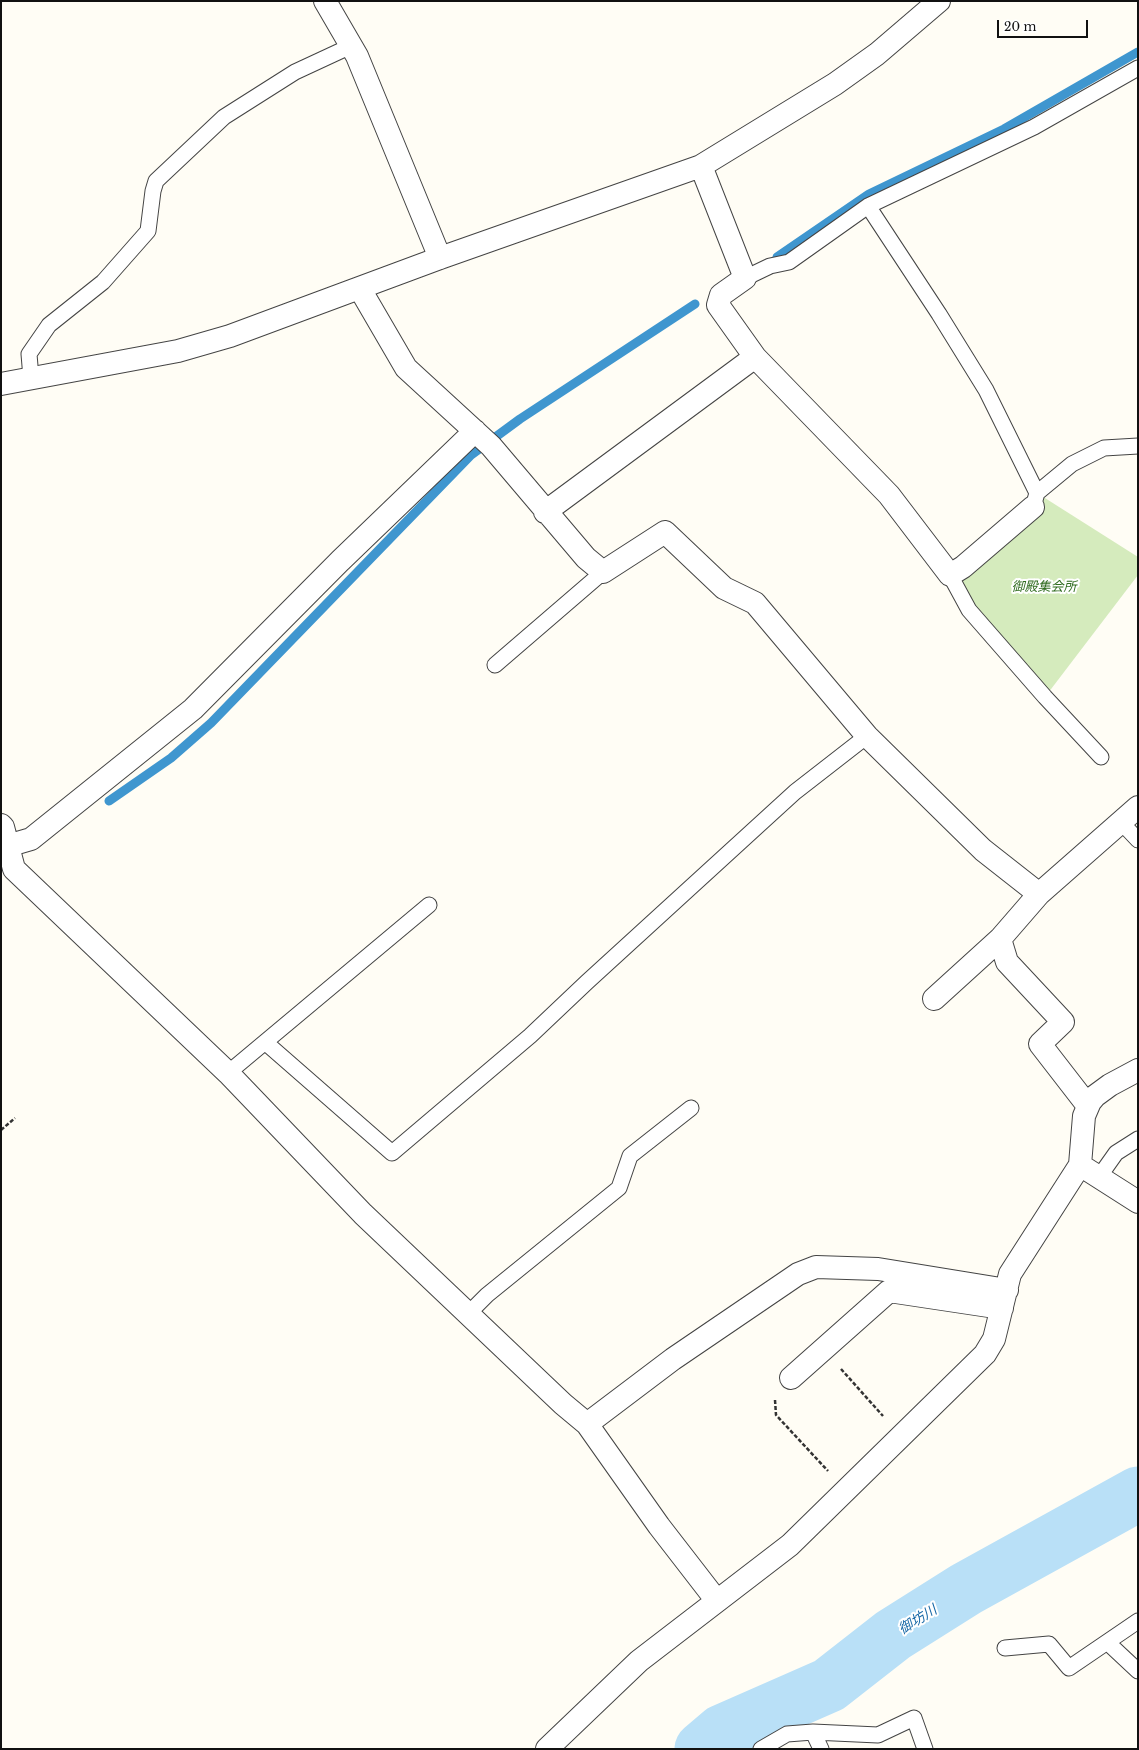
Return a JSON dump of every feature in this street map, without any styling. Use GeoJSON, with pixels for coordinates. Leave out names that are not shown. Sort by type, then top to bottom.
{"type":"FeatureCollection","features":[{"type":"Feature","properties":{"kind":"street"},"geometry":{"type":"LineString","coordinates":[[325,1],[357,56],[440,258]]}},
{"type":"Feature","properties":{"kind":"street"},"geometry":{"type":"LineString","coordinates":[[1,384],[178,351],[230,336],[440,258],[701,166],[835,84],[877,54],[939,1]]}},
{"type":"Feature","properties":{"kind":"street"},"geometry":{"type":"LineString","coordinates":[[701,166],[745,278],[721,295],[718,305],[755,357],[889,495],[950,575],[962,567],[1035,500]]}},
{"type":"Feature","properties":{"kind":"street"},"geometry":{"type":"LineString","coordinates":[[360,288],[406,368],[483,439],[586,558],[603,572],[665,532],[724,588],[755,603],[867,736],[983,850],[1039,894]]}},
{"type":"Feature","properties":{"kind":"street"},"geometry":{"type":"LineString","coordinates":[[545,512],[755,357]]}},
{"type":"Feature","properties":{"kind":"street"},"geometry":{"type":"LineString","coordinates":[[483,439],[340,561],[193,709],[31,839],[4,835],[14,870],[228,1073],[362,1214],[563,1404],[587,1424],[659,1526],[717,1601]]}},
{"type":"Feature","properties":{"kind":"street"},"geometry":{"type":"LineString","coordinates":[[934,999],[1000,939],[1039,894],[1138,807]]}},
{"type":"Feature","properties":{"kind":"street"},"geometry":{"type":"LineString","coordinates":[[1000,939],[1007,962],[1063,1022],[1040,1044],[1088,1106]]}},
{"type":"Feature","properties":{"kind":"street"},"geometry":{"type":"LineString","coordinates":[[547,1749],[639,1661],[790,1545],[985,1354],[994,1339],[1010,1274],[1080,1164],[1084,1116],[1088,1106],[1095,1096],[1138,1070]]}},
{"type":"Feature","properties":{"kind":"street"},"geometry":{"type":"LineString","coordinates":[[1080,1164],[1138,1202]]}},
{"type":"Feature","properties":{"kind":"street"},"geometry":{"type":"LineString","coordinates":[[587,1424],[673,1359],[798,1274],[816,1267],[878,1269],[1005,1299]]}},
{"type":"Feature","properties":{"kind":"street"},"geometry":{"type":"LineString","coordinates":[[791,1378],[889,1291],[1005,1299]]}},
{"type":"Feature","properties":{"kind":"lane"},"geometry":{"type":"LineString","coordinates":[[31,378],[30,354],[49,325],[103,282],[148,231],[153,191],[156,181],[224,117],[295,72],[351,46]]}},
{"type":"Feature","properties":{"kind":"lane"},"geometry":{"type":"LineString","coordinates":[[745,278],[770,266],[789,262],[868,206],[1034,127],[1138,68]]}},
{"type":"Feature","properties":{"kind":"lane"},"geometry":{"type":"LineString","coordinates":[[868,206],[939,314],[986,390],[1035,500],[1072,464],[1104,448],[1138,446]]}},
{"type":"Feature","properties":{"kind":"lane"},"geometry":{"type":"LineString","coordinates":[[495,665],[603,572]]}},
{"type":"Feature","properties":{"kind":"lane"},"geometry":{"type":"LineString","coordinates":[[950,575],[969,610],[1045,697],[1101,757]]}},
{"type":"Feature","properties":{"kind":"lane"},"geometry":{"type":"LineString","coordinates":[[265,1042],[392,1153],[530,1036],[795,792],[867,736]]}},
{"type":"Feature","properties":{"kind":"lane"},"geometry":{"type":"LineString","coordinates":[[1121,822],[1138,840]]}},
{"type":"Feature","properties":{"kind":"lane"},"geometry":{"type":"LineString","coordinates":[[228,1073],[429,905]]}},
{"type":"Feature","properties":{"kind":"lane"},"geometry":{"type":"LineString","coordinates":[[468,1314],[487,1295],[619,1188],[630,1156],[691,1108]]}},
{"type":"Feature","properties":{"kind":"lane"},"geometry":{"type":"LineString","coordinates":[[1099,1177],[1116,1153],[1138,1139]]}},
{"type":"Feature","properties":{"kind":"lane"},"geometry":{"type":"LineString","coordinates":[[1005,1648],[1049,1644],[1069,1668],[1138,1621]]}},
{"type":"Feature","properties":{"kind":"lane"},"geometry":{"type":"LineString","coordinates":[[1107,1642],[1138,1671]]}},
{"type":"Feature","properties":{"kind":"lane"},"geometry":{"type":"LineString","coordinates":[[761,1749],[788,1734],[814,1732],[878,1735],[914,1718],[925,1749]]}},
{"type":"Feature","properties":{"kind":"lane"},"geometry":{"type":"LineString","coordinates":[[814,1732],[821,1749]]}},
{"type":"Feature","properties":{"kind":"path"},"geometry":{"type":"LineString","coordinates":[[1,1130],[15,1118]]}},
{"type":"Feature","properties":{"kind":"path"},"geometry":{"type":"LineString","coordinates":[[823,1349],[901,1436]]}},
{"type":"Feature","properties":{"kind":"path"},"geometry":{"type":"LineString","coordinates":[[791,1378],[774,1392],[776,1415],[846,1490]]}},
{"type":"Feature","properties":{"kind":"green space","name":"御殿集会所"},"geometry":{"type":"Polygon","coordinates":[[[1037,493],[1138,557],[1138,575],[1045,697],[950,575],[1037,493]]]}},
{"type":"Feature","properties":{"kind":"waterway"},"geometry":{"type":"LineString","coordinates":[[777,257],[869,194],[1004,129],[1138,52]]}},
{"type":"Feature","properties":{"kind":"waterway"},"geometry":{"type":"LineString","coordinates":[[109,801],[171,758],[211,723],[471,455],[520,419],[695,304]]}},
{"type":"Feature","properties":{"kind":"waterway","name":"御坊川"},"geometry":{"type":"LineString","coordinates":[[702,1749],[722,1732],[829,1685],[893,1635],[966,1589],[1138,1494]]}}]}
